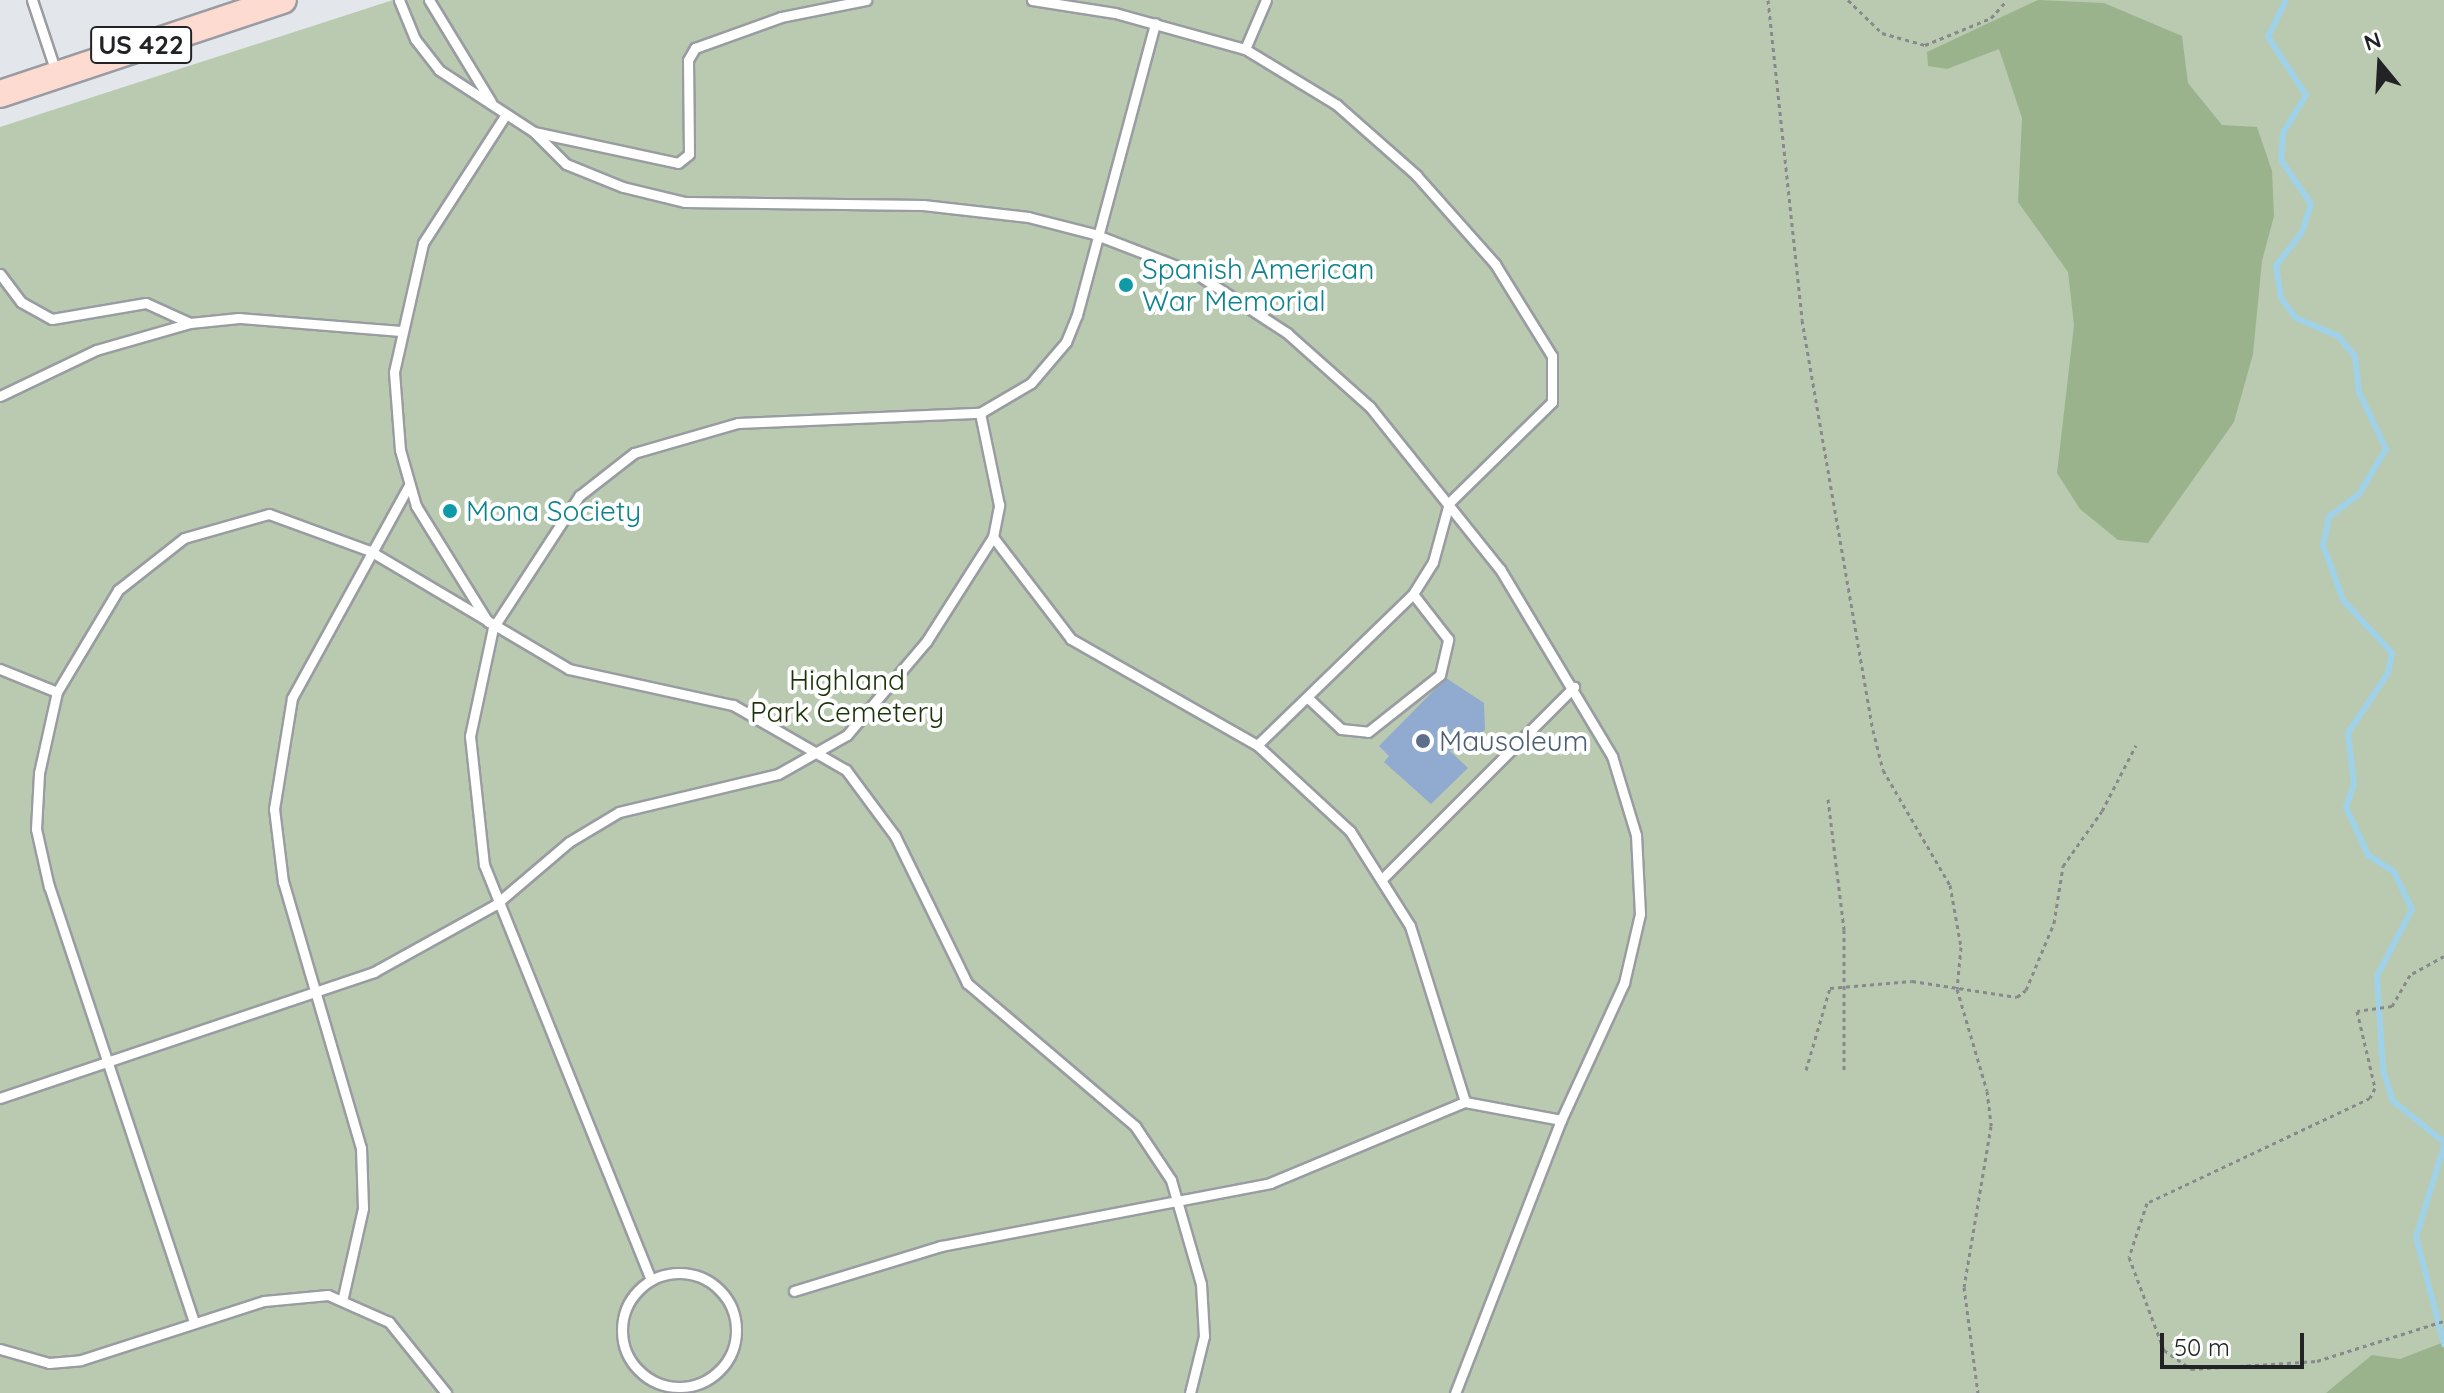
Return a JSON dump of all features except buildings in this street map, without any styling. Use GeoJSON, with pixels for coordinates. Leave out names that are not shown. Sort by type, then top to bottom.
{"type":"FeatureCollection","features":[{"type":"Feature","properties":{"kind":"main road","name":"US 422"},"geometry":{"type":"LineString","coordinates":[[0,94],[56,72],[283,0]]}},
{"type":"Feature","properties":{"kind":"lane"},"geometry":{"type":"LineString","coordinates":[[32,0],[56,72]]}},
{"type":"Feature","properties":{"kind":"lane"},"geometry":{"type":"LineString","coordinates":[[399,0],[429,59],[534,132],[566,164],[685,202],[923,205],[1094,234],[1195,273],[1287,333],[1387,425],[1449,503],[1574,687],[1627,799],[1640,914],[1624,983],[1561,1120],[1455,1393]]}},
{"type":"Feature","properties":{"kind":"lane"},"geometry":{"type":"LineString","coordinates":[[429,0],[491,102]]}},
{"type":"Feature","properties":{"kind":"lane"},"geometry":{"type":"LineString","coordinates":[[534,132],[678,163],[689,154],[688,60],[695,48],[781,17],[866,0]]}},
{"type":"Feature","properties":{"kind":"lane"},"geometry":{"type":"LineString","coordinates":[[1032,0],[1155,23],[1245,49],[1337,105],[1416,175],[1495,264],[1552,356],[1556,386],[1543,414],[1449,503],[1433,562],[1413,594],[1257,745]]}},
{"type":"Feature","properties":{"kind":"lane"},"geometry":{"type":"LineString","coordinates":[[1245,49],[1266,0]]}},
{"type":"Feature","properties":{"kind":"lane"},"geometry":{"type":"LineString","coordinates":[[651,1280],[495,905],[470,781],[470,736],[493,628],[579,496],[614,464],[655,443],[738,423],[980,413],[1031,383],[1066,342],[1155,23]]}},
{"type":"Feature","properties":{"kind":"lane"},"geometry":{"type":"LineString","coordinates":[[493,628],[436,548],[409,485],[393,393],[399,331],[423,243],[506,114]]}},
{"type":"Feature","properties":{"kind":"lane"},"geometry":{"type":"LineString","coordinates":[[0,274],[21,302],[52,319],[146,303],[190,323]]}},
{"type":"Feature","properties":{"kind":"lane"},"geometry":{"type":"LineString","coordinates":[[0,396],[96,350],[190,323],[239,318],[399,331]]}},
{"type":"Feature","properties":{"kind":"lane"},"geometry":{"type":"LineString","coordinates":[[0,1098],[317,994],[385,967],[495,905],[569,842],[619,812],[766,778],[824,751],[876,707],[993,537],[999,505],[980,413]]}},
{"type":"Feature","properties":{"kind":"lane"},"geometry":{"type":"LineString","coordinates":[[343,1297],[360,1234],[363,1177],[352,1105],[278,858],[281,740],[308,660],[409,485]]}},
{"type":"Feature","properties":{"kind":"lane"},"geometry":{"type":"LineString","coordinates":[[194,1322],[37,838],[39,773],[57,692],[118,590],[184,538],[269,514],[370,551],[493,628],[569,669],[710,697],[824,751],[881,812],[967,983],[1135,1126],[1181,1204],[1203,1324],[1190,1393]]}},
{"type":"Feature","properties":{"kind":"lane"},"geometry":{"type":"LineString","coordinates":[[993,537],[1071,639],[1257,745],[1350,831],[1384,877],[1410,926],[1465,1102]]}},
{"type":"Feature","properties":{"kind":"lane"},"geometry":{"type":"LineString","coordinates":[[1308,698],[1341,729],[1368,732],[1440,675],[1450,645],[1413,594]]}},
{"type":"Feature","properties":{"kind":"lane"},"geometry":{"type":"LineString","coordinates":[[0,669],[57,692]]}},
{"type":"Feature","properties":{"kind":"lane"},"geometry":{"type":"LineString","coordinates":[[1384,877],[1574,687]]}},
{"type":"Feature","properties":{"kind":"lane"},"geometry":{"type":"LineString","coordinates":[[794,1291],[941,1246],[1181,1204],[1325,1165],[1465,1102],[1561,1120]]}},
{"type":"Feature","properties":{"kind":"lane"},"geometry":{"type":"LineString","coordinates":[[702,1277],[728,1299],[735,1348],[702,1389],[664,1387],[634,1368],[622,1319],[651,1280],[702,1277]]}},
{"type":"Feature","properties":{"kind":"lane"},"geometry":{"type":"LineString","coordinates":[[0,1349],[49,1363],[81,1360],[194,1322],[293,1296],[343,1297],[406,1336],[446,1393]]}},
{"type":"Feature","properties":{"kind":"path"},"geometry":{"type":"LineString","coordinates":[[1768,0],[1802,320],[1864,684],[1883,770],[1950,885],[1961,947],[1957,989],[1991,1126],[1964,1287],[1978,1393]]}},
{"type":"Feature","properties":{"kind":"path"},"geometry":{"type":"LineString","coordinates":[[1848,0],[1882,33],[1925,45],[1991,18],[2007,0]]}},
{"type":"Feature","properties":{"kind":"path"},"geometry":{"type":"LineString","coordinates":[[1806,1070],[1821,1001],[1830,988],[1912,981],[2017,997],[2026,990],[2054,923],[2063,866],[2102,811],[2136,745]]}},
{"type":"Feature","properties":{"kind":"path"},"geometry":{"type":"LineString","coordinates":[[1828,799],[1845,985],[1844,1071]]}},
{"type":"Feature","properties":{"kind":"path"},"geometry":{"type":"LineString","coordinates":[[2444,956],[2410,975],[2392,1006],[2357,1011],[2375,1088],[2370,1098],[2147,1203],[2130,1264],[2164,1350],[2191,1369],[2317,1361],[2444,1321]]}},
{"type":"Feature","properties":{"kind":"green space","name":"Highland Park Cemetery"},"geometry":{"type":"Polygon","coordinates":[[[393,0],[2444,0],[2444,1393],[0,1393],[0,127],[393,0]]]}},
{"type":"Feature","properties":{"kind":"green space"},"geometry":{"type":"Polygon","coordinates":[[[2038,0],[2104,3],[2182,36],[2188,83],[2222,125],[2257,127],[2272,171],[2274,216],[2262,261],[2253,354],[2234,422],[2148,543],[2118,540],[2080,509],[2057,473],[2074,325],[2068,272],[2018,202],[2022,118],[1999,49],[1947,69],[1928,66],[1927,52],[2038,0]]]}},
{"type":"Feature","properties":{"kind":"green space"},"geometry":{"type":"Polygon","coordinates":[[[2444,1342],[2444,1393],[2326,1393],[2372,1355],[2400,1359],[2444,1342]]]}},
{"type":"Feature","properties":{"kind":"waterway"},"geometry":{"type":"LineString","coordinates":[[2286,0],[2268,37],[2306,95],[2283,133],[2281,160],[2311,204],[2302,232],[2276,266],[2281,298],[2296,318],[2338,336],[2355,356],[2359,392],[2386,449],[2359,494],[2329,517],[2323,545],[2343,600],[2392,653],[2388,673],[2348,733],[2354,784],[2346,807],[2368,855],[2394,872],[2412,909],[2377,976],[2383,1070],[2393,1101],[2444,1142]]}},
{"type":"Feature","properties":{"kind":"waterway"},"geometry":{"type":"LineString","coordinates":[[2444,1146],[2416,1237],[2444,1344]]}},
{"type":"Feature","properties":{"kind":"place","name":"Spanish American War Memorial"},"geometry":{"type":"Point","coordinates":[1126,285]}},
{"type":"Feature","properties":{"kind":"place","name":"Mona Society"},"geometry":{"type":"Point","coordinates":[450,511]}},
{"type":"Feature","properties":{"kind":"place","name":"Mausoleum"},"geometry":{"type":"Point","coordinates":[1423,741]}}]}
